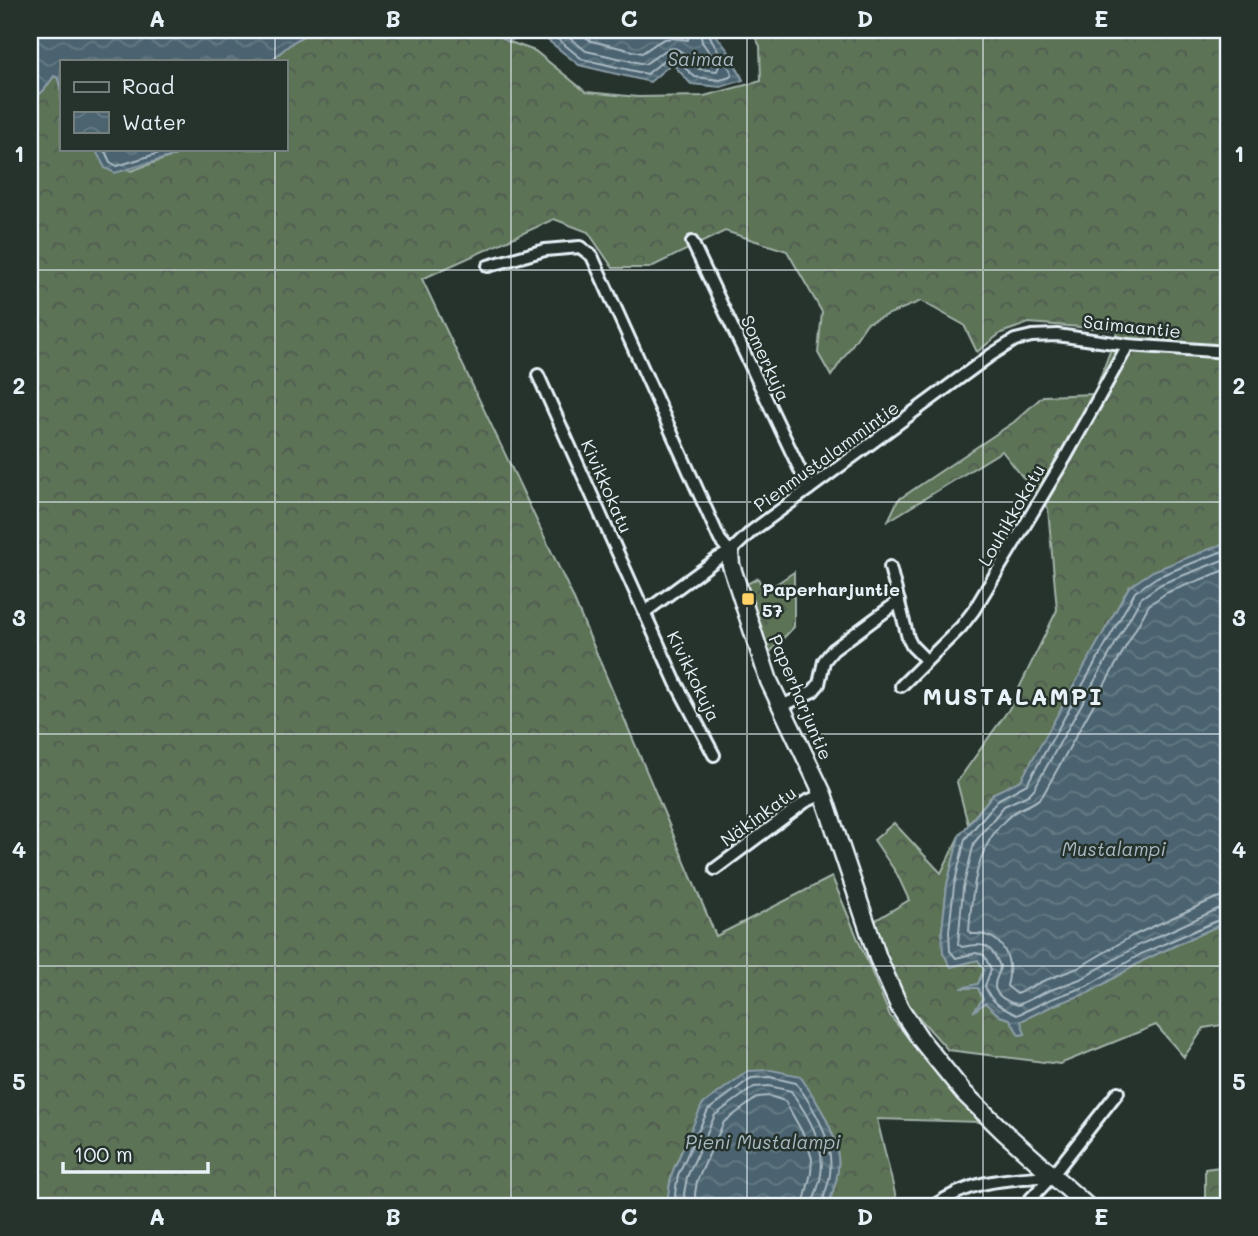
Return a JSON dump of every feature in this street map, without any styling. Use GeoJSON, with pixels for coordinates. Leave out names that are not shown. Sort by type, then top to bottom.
{"type":"FeatureCollection","features":[{"type":"Feature","properties":{"kind":"street","name":"Somerkuja"},"geometry":{"type":"LineString","coordinates":[[692,242],[809,489]]}},
{"type":"Feature","properties":{"kind":"street","name":"Paperharjuntie"},"geometry":{"type":"LineString","coordinates":[[488,266],[545,250],[580,247],[592,256],[720,540],[730,552],[731,565],[750,626],[780,707],[823,794],[878,958],[900,1008],[921,1040],[964,1093],[1087,1206]]}},
{"type":"Feature","properties":{"kind":"street","name":"Pienmustalammintie"},"geometry":{"type":"LineString","coordinates":[[645,612],[730,552],[740,541],[991,355],[1015,340],[1032,335]]}},
{"type":"Feature","properties":{"kind":"street","name":"Saimaantie"},"geometry":{"type":"LineString","coordinates":[[1032,335],[1228,352]]}},
{"type":"Feature","properties":{"kind":"street","name":"Louhikkokatu"},"geometry":{"type":"LineString","coordinates":[[901,686],[961,627],[980,600],[1128,345]]}},
{"type":"Feature","properties":{"kind":"street","name":"Kivikkokatu"},"geometry":{"type":"LineString","coordinates":[[538,375],[645,612]]}},
{"type":"Feature","properties":{"kind":"street"},"geometry":{"type":"LineString","coordinates":[[890,567],[908,638],[926,660]]}},
{"type":"Feature","properties":{"kind":"street"},"geometry":{"type":"LineString","coordinates":[[780,707],[813,691],[819,684],[824,661],[833,650],[899,600]]}},
{"type":"Feature","properties":{"kind":"street","name":"Kivikkokuja"},"geometry":{"type":"LineString","coordinates":[[645,612],[676,683],[714,755]]}},
{"type":"Feature","properties":{"kind":"street","name":"Näkinkatu"},"geometry":{"type":"LineString","coordinates":[[715,869],[796,809],[823,794]]}},
{"type":"Feature","properties":{"kind":"street"},"geometry":{"type":"LineString","coordinates":[[1024,1206],[1052,1176],[1118,1093]]}},
{"type":"Feature","properties":{"kind":"street"},"geometry":{"type":"LineString","coordinates":[[933,1206],[966,1188],[987,1181],[1052,1176]]}},
{"type":"Feature","properties":{"kind":"green space"},"geometry":{"type":"Polygon","coordinates":[[[313,30],[493,30],[507,41],[535,51],[586,92],[638,97],[704,96],[761,81],[760,46],[751,30],[1228,30],[1228,542],[1129,587],[1021,781],[994,793],[968,824],[957,782],[1009,709],[1057,610],[1048,509],[1002,451],[888,521],[898,500],[1014,422],[1043,396],[1094,394],[1118,330],[1029,323],[1001,333],[977,352],[964,325],[921,301],[867,323],[831,376],[818,353],[822,312],[787,251],[725,231],[649,268],[613,268],[588,232],[554,219],[422,279],[572,595],[716,936],[832,877],[890,1016],[979,1122],[877,1119],[896,1198],[892,1206],[828,1206],[838,1170],[836,1146],[824,1115],[800,1077],[681,1152],[669,1185],[671,1206],[30,1206],[30,102],[44,90],[54,76],[58,78],[60,150],[97,150],[131,171],[176,155],[180,150],[287,150],[287,60],[271,60],[313,30]]]}},
{"type":"Feature","properties":{"kind":"green space"},"geometry":{"type":"Polygon","coordinates":[[[794,572],[794,627],[767,655],[745,585],[758,578],[764,592],[794,572]]]}},
{"type":"Feature","properties":{"kind":"green space"},"geometry":{"type":"Polygon","coordinates":[[[894,823],[941,873],[959,836],[947,885],[942,931],[978,959],[984,970],[978,984],[966,988],[978,988],[983,999],[976,1009],[985,1002],[1000,1016],[1010,1019],[1019,1035],[1025,1034],[1020,1021],[1090,992],[1144,960],[1228,921],[1228,1024],[1204,1028],[1184,1057],[1156,1025],[1060,1064],[948,1050],[907,1004],[886,965],[871,923],[909,900],[897,874],[874,840],[894,823]]]}},
{"type":"Feature","properties":{"kind":"green space"},"geometry":{"type":"Polygon","coordinates":[[[1228,1166],[1228,1206],[1205,1206],[1205,1169],[1228,1166]]]}},
{"type":"Feature","properties":{"kind":"water"},"geometry":{"type":"Polygon","coordinates":[[[30,30],[313,30],[271,60],[60,60],[60,87],[58,78],[54,76],[44,90],[30,102],[30,30]]]}},
{"type":"Feature","properties":{"kind":"water","name":"Saimaa"},"geometry":{"type":"Polygon","coordinates":[[[493,30],[715,30],[743,80],[721,87],[691,84],[672,63],[650,82],[579,65],[545,38],[524,36],[507,41],[493,30]]]}},
{"type":"Feature","properties":{"kind":"water"},"geometry":{"type":"Polygon","coordinates":[[[96,150],[180,150],[176,155],[115,173],[105,168],[96,150]]]}},
{"type":"Feature","properties":{"kind":"water","name":"Mustalampi"},"geometry":{"type":"Polygon","coordinates":[[[1228,542],[1228,921],[1144,960],[1090,992],[1021,1021],[1025,1034],[1019,1035],[1010,1019],[1000,1016],[985,1003],[973,1012],[983,999],[978,988],[961,988],[978,984],[984,970],[978,960],[951,967],[943,953],[942,931],[947,885],[959,836],[994,793],[1021,780],[1129,587],[1153,571],[1228,542]]]}},
{"type":"Feature","properties":{"kind":"water","name":"Pieni Mustalampi"},"geometry":{"type":"Polygon","coordinates":[[[771,1070],[800,1076],[829,1125],[836,1146],[838,1170],[828,1206],[671,1206],[668,1195],[672,1173],[702,1105],[748,1071],[771,1070]]]}},
{"type":"Feature","properties":{"kind":"place","name":"Paperharjuntie 57"},"geometry":{"type":"Point","coordinates":[748,599]}},
{"type":"Feature","properties":{"kind":"district","name":"MUSTALAMPI"},"geometry":{"type":"Point","coordinates":[1013,695]}}]}
